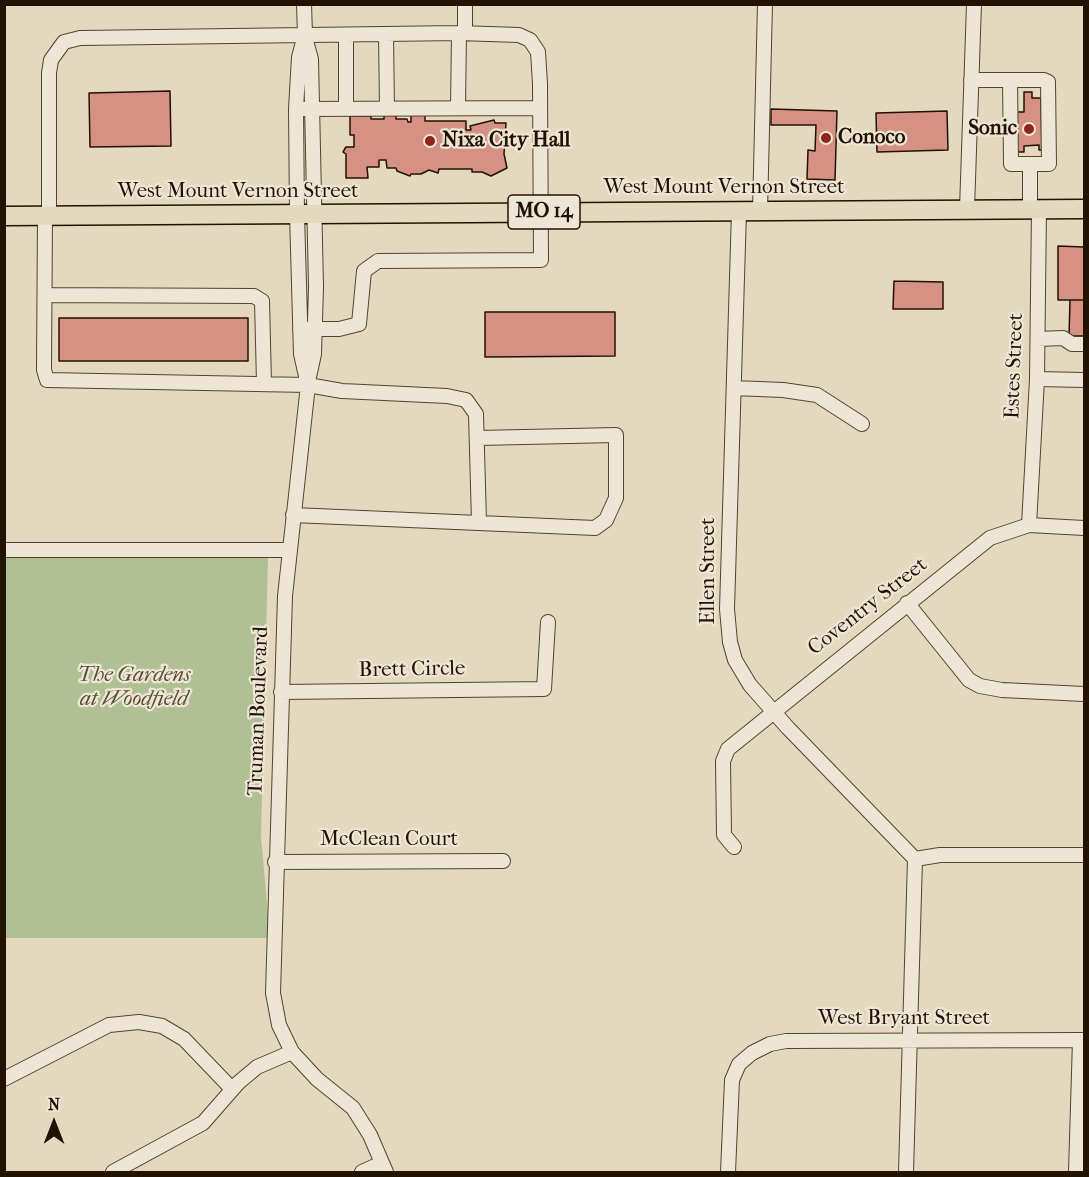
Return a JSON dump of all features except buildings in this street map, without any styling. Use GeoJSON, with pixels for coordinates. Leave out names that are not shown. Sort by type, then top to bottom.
{"type":"FeatureCollection","features":[{"type":"Feature","properties":{"kind":"main road","name":"West Mount Vernon Street"},"geometry":{"type":"LineString","coordinates":[[4,216],[1084,209]]}},
{"type":"Feature","properties":{"kind":"street"},"geometry":{"type":"LineString","coordinates":[[304,4],[305,35],[311,59],[312,109],[305,214]]}},
{"type":"Feature","properties":{"kind":"street"},"geometry":{"type":"LineString","coordinates":[[458,108],[465,4]]}},
{"type":"Feature","properties":{"kind":"street"},"geometry":{"type":"LineString","coordinates":[[760,211],[765,4]]}},
{"type":"Feature","properties":{"kind":"street"},"geometry":{"type":"LineString","coordinates":[[967,209],[974,4]]}},
{"type":"Feature","properties":{"kind":"street"},"geometry":{"type":"LineString","coordinates":[[307,329],[339,329],[359,324],[364,271],[378,261],[541,261],[538,52],[530,40],[519,35],[462,33],[80,38],[64,42],[51,60],[49,73],[44,370],[47,380],[308,385],[342,391],[447,396],[466,400],[476,414],[479,522]]}},
{"type":"Feature","properties":{"kind":"street"},"geometry":{"type":"LineString","coordinates":[[386,34],[387,109]]}},
{"type":"Feature","properties":{"kind":"street"},"geometry":{"type":"LineString","coordinates":[[305,35],[300,57],[296,109],[305,214]]}},
{"type":"Feature","properties":{"kind":"street"},"geometry":{"type":"LineString","coordinates":[[345,35],[345,109]]}},
{"type":"Feature","properties":{"kind":"street"},"geometry":{"type":"LineString","coordinates":[[971,80],[1010,80],[1044,80],[1049,85],[1050,161],[1045,166],[1011,164],[1010,80]]}},
{"type":"Feature","properties":{"kind":"street"},"geometry":{"type":"LineString","coordinates":[[296,109],[540,108]]}},
{"type":"Feature","properties":{"kind":"street","name":"Estes Street"},"geometry":{"type":"LineString","coordinates":[[1029,525],[1038,339],[1034,209],[1030,166]]}},
{"type":"Feature","properties":{"kind":"street","name":"Ellen Street"},"geometry":{"type":"LineString","coordinates":[[739,211],[727,609],[730,642],[735,660],[750,685],[915,859]]}},
{"type":"Feature","properties":{"kind":"street","name":"Truman Boulevard"},"geometry":{"type":"LineString","coordinates":[[305,214],[307,329],[301,354],[308,385],[303,443],[288,550],[275,862],[273,993],[279,1025],[292,1052],[317,1079],[354,1108],[384,1168]]}},
{"type":"Feature","properties":{"kind":"street"},"geometry":{"type":"LineString","coordinates":[[45,295],[254,296],[262,301],[264,383]]}},
{"type":"Feature","properties":{"kind":"street"},"geometry":{"type":"LineString","coordinates":[[1038,339],[1064,338],[1072,344],[1084,344]]}},
{"type":"Feature","properties":{"kind":"street"},"geometry":{"type":"LineString","coordinates":[[1037,379],[1084,380]]}},
{"type":"Feature","properties":{"kind":"street"},"geometry":{"type":"LineString","coordinates":[[734,388],[811,394],[862,424]]}},
{"type":"Feature","properties":{"kind":"street"},"geometry":{"type":"LineString","coordinates":[[293,514],[595,528],[606,520],[616,498],[616,435],[478,438]]}},
{"type":"Feature","properties":{"kind":"street","name":"Coventry Street"},"geometry":{"type":"LineString","coordinates":[[734,848],[724,835],[723,761],[728,749],[990,538],[1029,525],[1084,528]]}},
{"type":"Feature","properties":{"kind":"street"},"geometry":{"type":"LineString","coordinates":[[4,550],[288,550]]}},
{"type":"Feature","properties":{"kind":"street"},"geometry":{"type":"LineString","coordinates":[[907,603],[969,680],[980,686],[1002,690],[1084,694]]}},
{"type":"Feature","properties":{"kind":"street","name":"Brett Circle"},"geometry":{"type":"LineString","coordinates":[[281,692],[544,689],[548,622]]}},
{"type":"Feature","properties":{"kind":"street"},"geometry":{"type":"LineString","coordinates":[[906,1173],[915,859],[940,855],[1084,855]]}},
{"type":"Feature","properties":{"kind":"street","name":"McClean Court"},"geometry":{"type":"LineString","coordinates":[[275,862],[503,861]]}},
{"type":"Feature","properties":{"kind":"street"},"geometry":{"type":"LineString","coordinates":[[4,1079],[109,1025],[139,1022],[162,1026],[184,1038],[232,1089]]}},
{"type":"Feature","properties":{"kind":"street"},"geometry":{"type":"LineString","coordinates":[[1076,1173],[1082,1040]]}},
{"type":"Feature","properties":{"kind":"street","name":"West Bryant Street"},"geometry":{"type":"LineString","coordinates":[[728,1173],[732,1080],[739,1064],[752,1053],[770,1044],[786,1041],[1082,1040]]}},
{"type":"Feature","properties":{"kind":"street"},"geometry":{"type":"LineString","coordinates":[[113,1173],[203,1123],[232,1089],[257,1066],[292,1052]]}},
{"type":"Feature","properties":{"kind":"street"},"geometry":{"type":"LineString","coordinates":[[362,1173],[384,1168]]}},
{"type":"Feature","properties":{"kind":"green space","name":"The Gardens at Woodfield"},"geometry":{"type":"Polygon","coordinates":[[[279,555],[268,557],[261,836],[270,938],[5,938],[4,556],[279,555]]]}},
{"type":"Feature","properties":{"kind":"place","name":"Sonic"},"geometry":{"type":"Point","coordinates":[1029,129]}},
{"type":"Feature","properties":{"kind":"place","name":"Conoco"},"geometry":{"type":"Point","coordinates":[826,138]}},
{"type":"Feature","properties":{"kind":"place","name":"Nixa City Hall"},"geometry":{"type":"Point","coordinates":[430,141]}}]}
